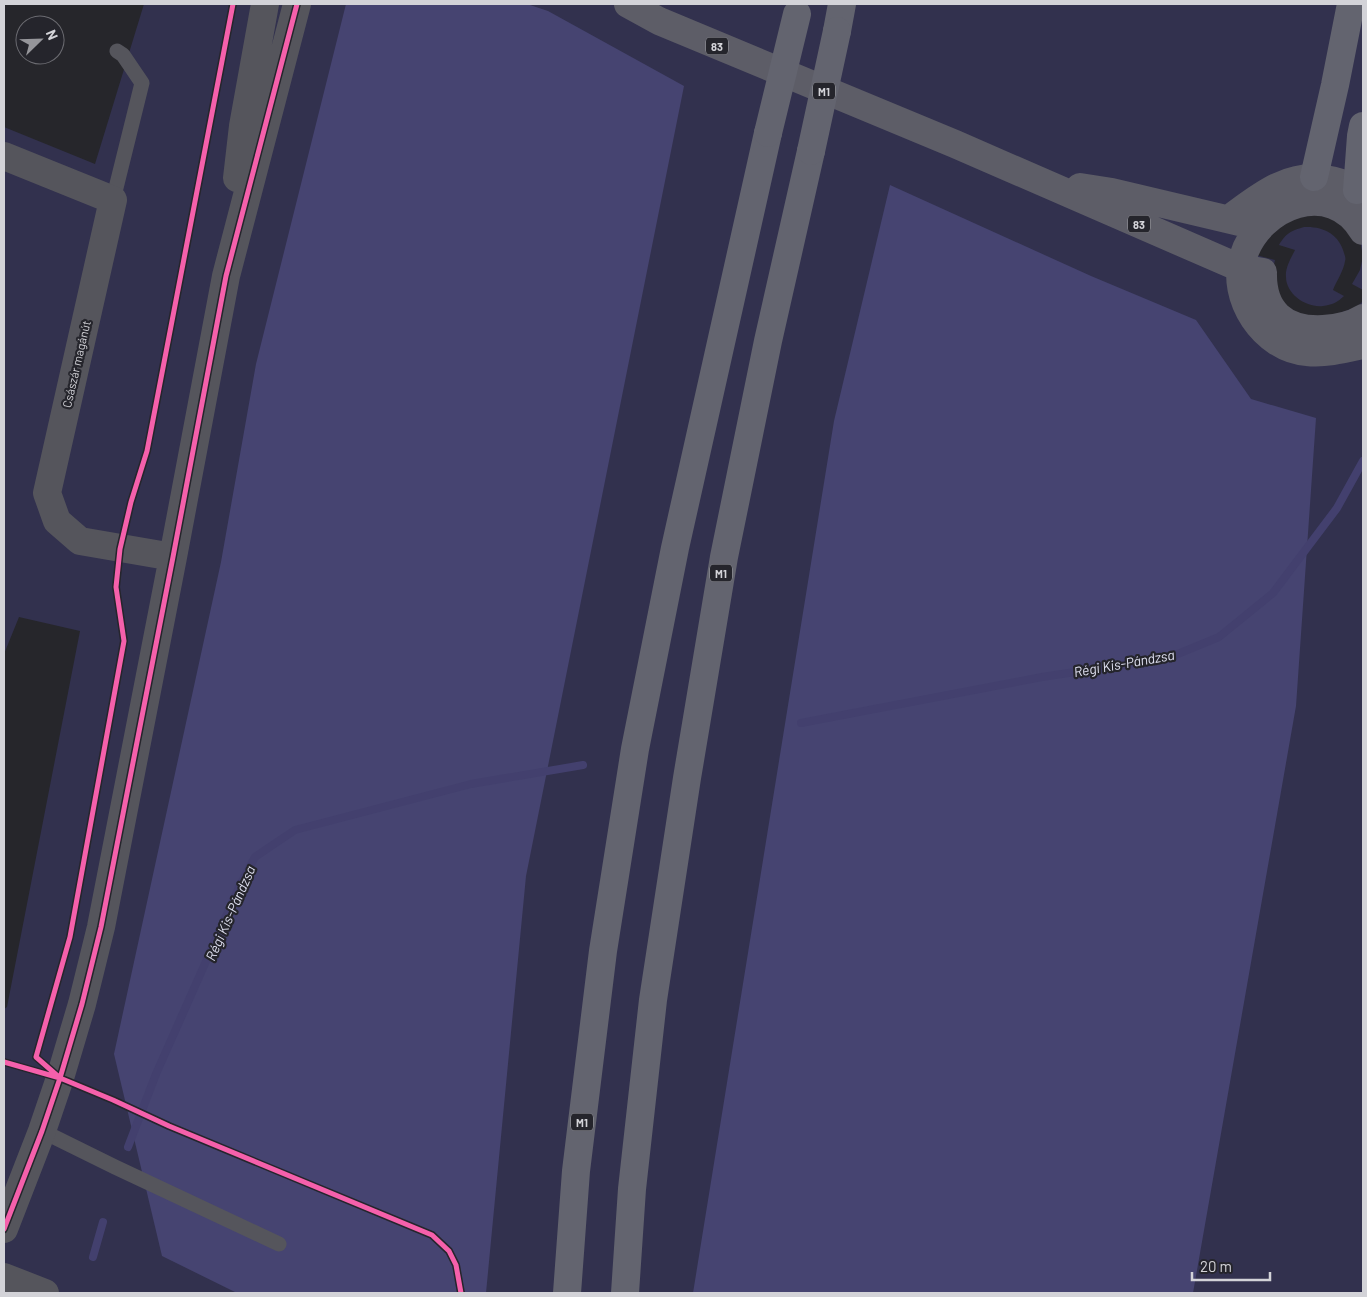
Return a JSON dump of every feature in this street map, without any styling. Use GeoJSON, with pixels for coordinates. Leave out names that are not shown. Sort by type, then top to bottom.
{"type":"FeatureCollection","features":[{"type":"Feature","properties":{"kind":"highway","name":"M1"},"geometry":{"type":"LineString","coordinates":[[625,1293],[632,1189],[654,1000],[687,778],[724,557],[768,341],[842,4]]}},
{"type":"Feature","properties":{"kind":"highway"},"geometry":{"type":"LineString","coordinates":[[1309,189],[1330,104],[1351,4]]}},
{"type":"Feature","properties":{"kind":"highway","name":"M1"},"geometry":{"type":"LineString","coordinates":[[567,1293],[576,1172],[602,961],[635,749],[675,548],[768,133],[798,9]]}},
{"type":"Feature","properties":{"kind":"highway"},"geometry":{"type":"LineString","coordinates":[[1360,192],[1361,136],[1363,126]]}},
{"type":"Feature","properties":{"kind":"main road","name":"83"},"geometry":{"type":"LineString","coordinates":[[628,4],[659,20],[1252,270]]}},
{"type":"Feature","properties":{"kind":"main road","name":"83"},"geometry":{"type":"LineString","coordinates":[[1037,180],[1112,192],[1260,227]]}},
{"type":"Feature","properties":{"kind":"main road"},"geometry":{"type":"LineString","coordinates":[[1229,219],[1279,185],[1294,180],[1309,189],[1319,201],[1329,203],[1353,218],[1363,231]]}},
{"type":"Feature","properties":{"kind":"main road"},"geometry":{"type":"LineString","coordinates":[[1360,192],[1337,180],[1309,189],[1290,206],[1260,227],[1243,256],[1252,270],[1242,293],[1252,317],[1266,334],[1285,346],[1306,352],[1331,351],[1361,327]]}},
{"type":"Feature","properties":{"kind":"street"},"geometry":{"type":"LineString","coordinates":[[226,276],[243,126],[265,4]]}},
{"type":"Feature","properties":{"kind":"street"},"geometry":{"type":"LineString","coordinates":[[4,1229],[42,1131],[60,1078],[82,1004],[101,927],[226,276],[297,4]]}},
{"type":"Feature","properties":{"kind":"street"},"geometry":{"type":"LineString","coordinates":[[4,156],[113,200]]}},
{"type":"Feature","properties":{"kind":"street","name":"Császár magánút"},"geometry":{"type":"LineString","coordinates":[[113,200],[47,493],[57,521],[80,541],[173,557]]}},
{"type":"Feature","properties":{"kind":"street"},"geometry":{"type":"LineString","coordinates":[[4,1278],[45,1293]]}},
{"type":"Feature","properties":{"kind":"lane"},"geometry":{"type":"LineString","coordinates":[[113,200],[142,83],[123,55],[117,51]]}},
{"type":"Feature","properties":{"kind":"lane"},"geometry":{"type":"LineString","coordinates":[[42,1131],[279,1244]]}},
{"type":"Feature","properties":{"kind":"shaded area"},"geometry":{"type":"Polygon","coordinates":[[[144,4],[1363,4],[1363,290],[1352,284],[1360,270],[1362,261],[1360,241],[1323,210],[1281,221],[1256,255],[1275,260],[1271,278],[1285,309],[1319,320],[1357,307],[1363,301],[1363,1293],[4,1293],[4,1009],[7,1007],[80,631],[19,617],[4,654],[4,127],[95,164],[144,4]]]}},
{"type":"Feature","properties":{"kind":"shaded area"},"geometry":{"type":"Polygon","coordinates":[[[346,4],[527,4],[548,11],[684,86],[526,876],[486,1293],[237,1293],[162,1256],[114,1054],[221,562],[256,364],[346,4]]]}},
{"type":"Feature","properties":{"kind":"shaded area"},"geometry":{"type":"Polygon","coordinates":[[[890,185],[1091,276],[1196,320],[1251,399],[1316,418],[1296,706],[1193,1293],[693,1293],[834,421],[890,185]]]}},
{"type":"Feature","properties":{"kind":"shaded area"},"geometry":{"type":"Polygon","coordinates":[[[1304,227],[1318,228],[1329,232],[1342,246],[1345,260],[1342,272],[1333,290],[1344,296],[1337,302],[1323,306],[1310,305],[1298,299],[1289,289],[1286,270],[1295,250],[1279,245],[1289,233],[1304,227]]]}},
{"type":"Feature","properties":{"kind":"waterway","name":"Régi Kis-Pándzsa"},"geometry":{"type":"LineString","coordinates":[[801,723],[1042,677],[1168,658],[1219,637],[1273,593],[1337,508],[1363,461]]}},
{"type":"Feature","properties":{"kind":"waterway","name":"Régi Kis-Pándzsa"},"geometry":{"type":"LineString","coordinates":[[128,1147],[156,1074],[239,887],[255,857],[295,830],[471,784],[583,765]]}},
{"type":"Feature","properties":{"kind":"waterway"},"geometry":{"type":"LineString","coordinates":[[93,1257],[103,1222]]}},
{"type":"Feature","properties":{"kind":"cycle path"},"geometry":{"type":"LineString","coordinates":[[60,1078],[36,1057],[70,937],[124,641],[116,587],[120,549],[131,502],[147,451],[233,4]]}},
{"type":"Feature","properties":{"kind":"cycle path"},"geometry":{"type":"LineString","coordinates":[[4,1229],[42,1131],[60,1078],[82,1004],[101,927],[226,276],[297,4]]}},
{"type":"Feature","properties":{"kind":"cycle path"},"geometry":{"type":"LineString","coordinates":[[4,1062],[60,1078],[169,1126],[432,1235],[449,1251],[456,1265],[461,1293]]}}]}
